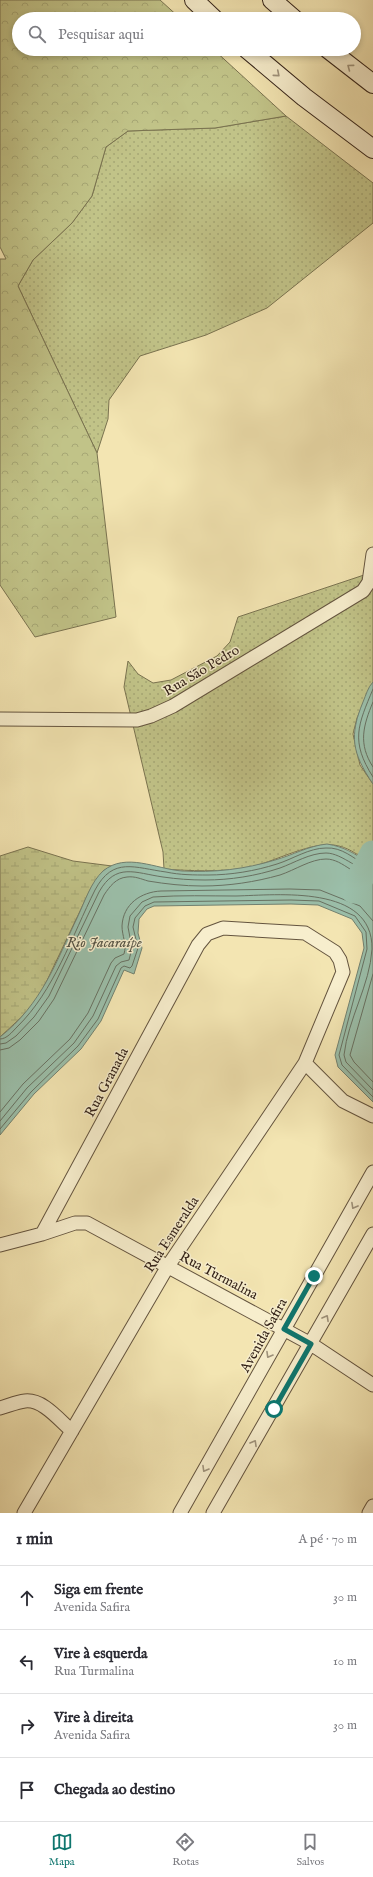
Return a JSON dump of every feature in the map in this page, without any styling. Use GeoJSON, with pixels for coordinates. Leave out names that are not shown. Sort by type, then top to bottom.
{"type":"FeatureCollection","features":[{"type":"Feature","properties":{"kind":"main road"},"geometry":{"type":"LineString","coordinates":[[194,0],[207,12]]}},
{"type":"Feature","properties":{"kind":"main road"},"geometry":{"type":"LineString","coordinates":[[272,0],[286,12]]}},
{"type":"Feature","properties":{"kind":"main road"},"geometry":{"type":"LineString","coordinates":[[255,56],[304,97],[373,149]]}},
{"type":"Feature","properties":{"kind":"main road"},"geometry":{"type":"LineString","coordinates":[[337,56],[373,84]]}},
{"type":"Feature","properties":{"kind":"street","name":"Rua São Pedro"},"geometry":{"type":"LineString","coordinates":[[0,718],[117,722],[137,720],[151,716],[173,706],[363,591],[369,582],[373,554]]}},
{"type":"Feature","properties":{"kind":"street","name":"Rua Granada"},"geometry":{"type":"LineString","coordinates":[[42,1234],[198,945],[207,934],[223,928],[305,933],[335,952],[340,960],[343,972]]}},
{"type":"Feature","properties":{"kind":"street","name":"Rua Esmeralda"},"geometry":{"type":"LineString","coordinates":[[24,1513],[168,1266],[305,1063],[343,972]]}},
{"type":"Feature","properties":{"kind":"street"},"geometry":{"type":"LineString","coordinates":[[305,1063],[343,1101],[373,1116]]}},
{"type":"Feature","properties":{"kind":"street","name":"Avenida Safira"},"geometry":{"type":"LineString","coordinates":[[180,1513],[373,1172]]}},
{"type":"Feature","properties":{"kind":"street","name":"Rua Turmalina"},"geometry":{"type":"LineString","coordinates":[[42,1234],[75,1222],[87,1223],[311,1344],[373,1385]]}},
{"type":"Feature","properties":{"kind":"street"},"geometry":{"type":"LineString","coordinates":[[0,1245],[42,1234]]}},
{"type":"Feature","properties":{"kind":"street"},"geometry":{"type":"LineString","coordinates":[[213,1513],[373,1234]]}},
{"type":"Feature","properties":{"kind":"street"},"geometry":{"type":"LineString","coordinates":[[0,1408],[25,1401],[34,1402],[42,1405],[72,1431]]}},
{"type":"Feature","properties":{"kind":"street"},"geometry":{"type":"LineString","coordinates":[[369,1513],[373,1506]]}},
{"type":"Feature","properties":{"kind":"green space"},"geometry":{"type":"Polygon","coordinates":[[[0,0],[160,0],[173,12],[12,12],[12,56],[221,56],[286,116],[215,128],[128,131],[106,147],[92,196],[72,223],[33,260],[18,286],[97,453],[116,617],[35,637],[0,585],[0,259],[6,259],[0,247],[0,0]]]}},
{"type":"Feature","properties":{"kind":"green space"},"geometry":{"type":"Polygon","coordinates":[[[286,116],[373,183],[373,223],[267,308],[206,335],[140,356],[109,400],[108,419],[97,453],[18,286],[33,260],[72,223],[92,196],[106,147],[128,131],[215,128],[286,116]]]}},
{"type":"Feature","properties":{"kind":"green space"},"geometry":{"type":"Polygon","coordinates":[[[373,572],[373,682],[357,718],[353,734],[360,765],[373,784],[373,857],[369,862],[347,849],[329,845],[306,849],[246,868],[205,871],[164,869],[163,852],[124,687],[128,661],[138,674],[153,683],[171,680],[217,656],[230,642],[238,617],[373,572]]]}},
{"type":"Feature","properties":{"kind":"green space"},"geometry":{"type":"Polygon","coordinates":[[[28,847],[73,861],[112,866],[103,871],[91,888],[42,991],[27,1012],[0,1037],[0,856],[28,847]]]}},
{"type":"Feature","properties":{"kind":"water"},"geometry":{"type":"Polygon","coordinates":[[[373,682],[373,784],[357,753],[354,735],[367,691],[373,682]]]}},
{"type":"Feature","properties":{"kind":"water","name":"Rio Jacaraípe"},"geometry":{"type":"Polygon","coordinates":[[[327,844],[344,849],[368,862],[373,857],[373,1102],[338,1067],[335,1055],[364,948],[362,933],[352,919],[318,905],[154,906],[147,909],[139,919],[138,933],[142,948],[134,974],[124,970],[101,1021],[81,1049],[34,1094],[0,1135],[0,1037],[27,1011],[37,996],[55,966],[92,886],[103,871],[112,865],[131,862],[182,871],[229,870],[253,866],[327,844]]]}},
{"type":"Feature","properties":{"kind":"waterway"},"geometry":{"type":"LineString","coordinates":[[354,890],[373,854]]}},
{"type":"Feature","properties":{"kind":"route"},"geometry":{"type":"LineString","coordinates":[[274,1409],[311,1344],[284,1329],[314,1276]]}}]}
